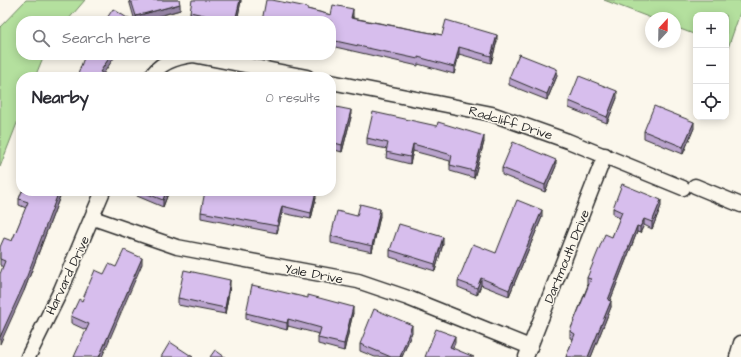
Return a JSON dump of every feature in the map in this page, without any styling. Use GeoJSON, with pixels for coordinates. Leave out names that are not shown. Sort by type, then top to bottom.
{"type":"FeatureCollection","features":[{"type":"Feature","properties":{"kind":"street"},"geometry":{"type":"LineString","coordinates":[[155,72],[160,65],[172,60]]}},
{"type":"Feature","properties":{"kind":"street"},"geometry":{"type":"LineString","coordinates":[[219,60],[281,72]]}},
{"type":"Feature","properties":{"kind":"street","name":"Radcliff Drive"},"geometry":{"type":"LineString","coordinates":[[336,83],[492,114],[741,205]]}},
{"type":"Feature","properties":{"kind":"street","name":"Dartmouth Drive"},"geometry":{"type":"LineString","coordinates":[[528,352],[605,155]]}},
{"type":"Feature","properties":{"kind":"street","name":"Harvard Drive"},"geometry":{"type":"LineString","coordinates":[[28,357],[93,218],[101,196]]}},
{"type":"Feature","properties":{"kind":"street","name":"Yale Drive"},"geometry":{"type":"LineString","coordinates":[[93,218],[177,247],[358,281],[408,298],[528,352]]}},
{"type":"Feature","properties":{"kind":"street"},"geometry":{"type":"LineString","coordinates":[[737,357],[741,343]]}},
{"type":"Feature","properties":{"kind":"green space"},"geometry":{"type":"Polygon","coordinates":[[[26,0],[85,0],[71,16],[16,16],[16,60],[42,60],[37,72],[16,72],[16,126],[0,167],[0,27],[26,0]]]}},
{"type":"Feature","properties":{"kind":"green space"},"geometry":{"type":"Polygon","coordinates":[[[604,0],[741,0],[741,10],[729,45],[729,12],[693,12],[693,34],[681,29],[681,12],[645,12],[645,16],[604,0]]]}},
{"type":"Feature","properties":{"kind":"building"},"geometry":{"type":"Polygon","coordinates":[[[131,0],[179,0],[180,4],[136,16],[131,0]]]}},
{"type":"Feature","properties":{"kind":"building"},"geometry":{"type":"Polygon","coordinates":[[[192,0],[240,0],[236,16],[208,16],[190,12],[192,0]]]}},
{"type":"Feature","properties":{"kind":"building"},"geometry":{"type":"Polygon","coordinates":[[[266,0],[272,0],[307,7],[307,9],[331,15],[333,5],[353,9],[351,18],[442,35],[446,20],[497,35],[491,56],[459,47],[454,67],[418,57],[418,59],[336,41],[336,16],[263,16],[266,0]]]}},
{"type":"Feature","properties":{"kind":"building"},"geometry":{"type":"Polygon","coordinates":[[[113,9],[124,16],[108,16],[113,9]]]}},
{"type":"Feature","properties":{"kind":"building"},"geometry":{"type":"Polygon","coordinates":[[[519,54],[557,69],[547,94],[509,78],[519,54]]]}},
{"type":"Feature","properties":{"kind":"building"},"geometry":{"type":"Polygon","coordinates":[[[83,60],[108,60],[100,72],[79,72],[83,60]]]}},
{"type":"Feature","properties":{"kind":"building"},"geometry":{"type":"Polygon","coordinates":[[[579,76],[617,91],[607,117],[569,101],[579,76]]]}},
{"type":"Feature","properties":{"kind":"building"},"geometry":{"type":"Polygon","coordinates":[[[654,106],[694,122],[683,147],[644,131],[654,106]]]}},
{"type":"Feature","properties":{"kind":"building"},"geometry":{"type":"Polygon","coordinates":[[[336,107],[351,110],[342,145],[336,143],[336,107]]]}},
{"type":"Feature","properties":{"kind":"building"},"geometry":{"type":"Polygon","coordinates":[[[373,112],[437,126],[438,122],[484,136],[474,171],[450,165],[452,155],[413,144],[410,157],[386,152],[388,143],[367,138],[373,112]]]}},
{"type":"Feature","properties":{"kind":"building"},"geometry":{"type":"Polygon","coordinates":[[[513,142],[556,160],[545,185],[502,168],[513,142]]]}},
{"type":"Feature","properties":{"kind":"building"},"geometry":{"type":"Polygon","coordinates":[[[622,184],[661,200],[652,222],[644,219],[640,227],[637,226],[608,300],[611,301],[588,357],[566,357],[575,334],[570,331],[591,279],[587,278],[605,234],[612,237],[622,212],[613,208],[622,184]]]}},
{"type":"Feature","properties":{"kind":"building"},"geometry":{"type":"Polygon","coordinates":[[[20,196],[57,196],[24,284],[0,337],[0,274],[5,261],[0,259],[0,247],[4,238],[12,241],[28,202],[19,199],[20,196]]]}},
{"type":"Feature","properties":{"kind":"building"},"geometry":{"type":"Polygon","coordinates":[[[153,196],[164,196],[163,200],[153,196]]]}},
{"type":"Feature","properties":{"kind":"building"},"geometry":{"type":"Polygon","coordinates":[[[204,196],[315,196],[311,213],[282,206],[277,226],[201,212],[204,196]]]}},
{"type":"Feature","properties":{"kind":"building"},"geometry":{"type":"Polygon","coordinates":[[[517,200],[542,210],[509,290],[481,278],[477,288],[458,281],[473,244],[496,253],[517,200]]]}},
{"type":"Feature","properties":{"kind":"building"},"geometry":{"type":"Polygon","coordinates":[[[360,204],[380,209],[372,246],[331,236],[337,211],[357,216],[360,204]]]}},
{"type":"Feature","properties":{"kind":"building"},"geometry":{"type":"Polygon","coordinates":[[[399,224],[443,237],[435,264],[390,250],[399,224]]]}},
{"type":"Feature","properties":{"kind":"building"},"geometry":{"type":"Polygon","coordinates":[[[124,250],[142,258],[99,357],[74,357],[89,324],[71,316],[79,299],[82,301],[95,270],[104,274],[109,264],[116,267],[124,250]]]}},
{"type":"Feature","properties":{"kind":"building"},"geometry":{"type":"Polygon","coordinates":[[[184,270],[230,280],[225,308],[178,298],[184,270]]]}},
{"type":"Feature","properties":{"kind":"building"},"geometry":{"type":"Polygon","coordinates":[[[252,285],[308,298],[308,295],[353,307],[344,344],[318,338],[321,328],[288,319],[287,323],[246,313],[252,285]]]}},
{"type":"Feature","properties":{"kind":"building"},"geometry":{"type":"Polygon","coordinates":[[[374,309],[412,325],[400,357],[391,357],[360,344],[374,309]]]}},
{"type":"Feature","properties":{"kind":"building"},"geometry":{"type":"Polygon","coordinates":[[[436,329],[455,336],[450,347],[474,357],[425,357],[436,329]]]}},
{"type":"Feature","properties":{"kind":"building"},"geometry":{"type":"Polygon","coordinates":[[[170,342],[193,357],[161,357],[170,342]]]}},
{"type":"Feature","properties":{"kind":"building"},"geometry":{"type":"Polygon","coordinates":[[[215,350],[225,357],[210,357],[215,350]]]}}]}
